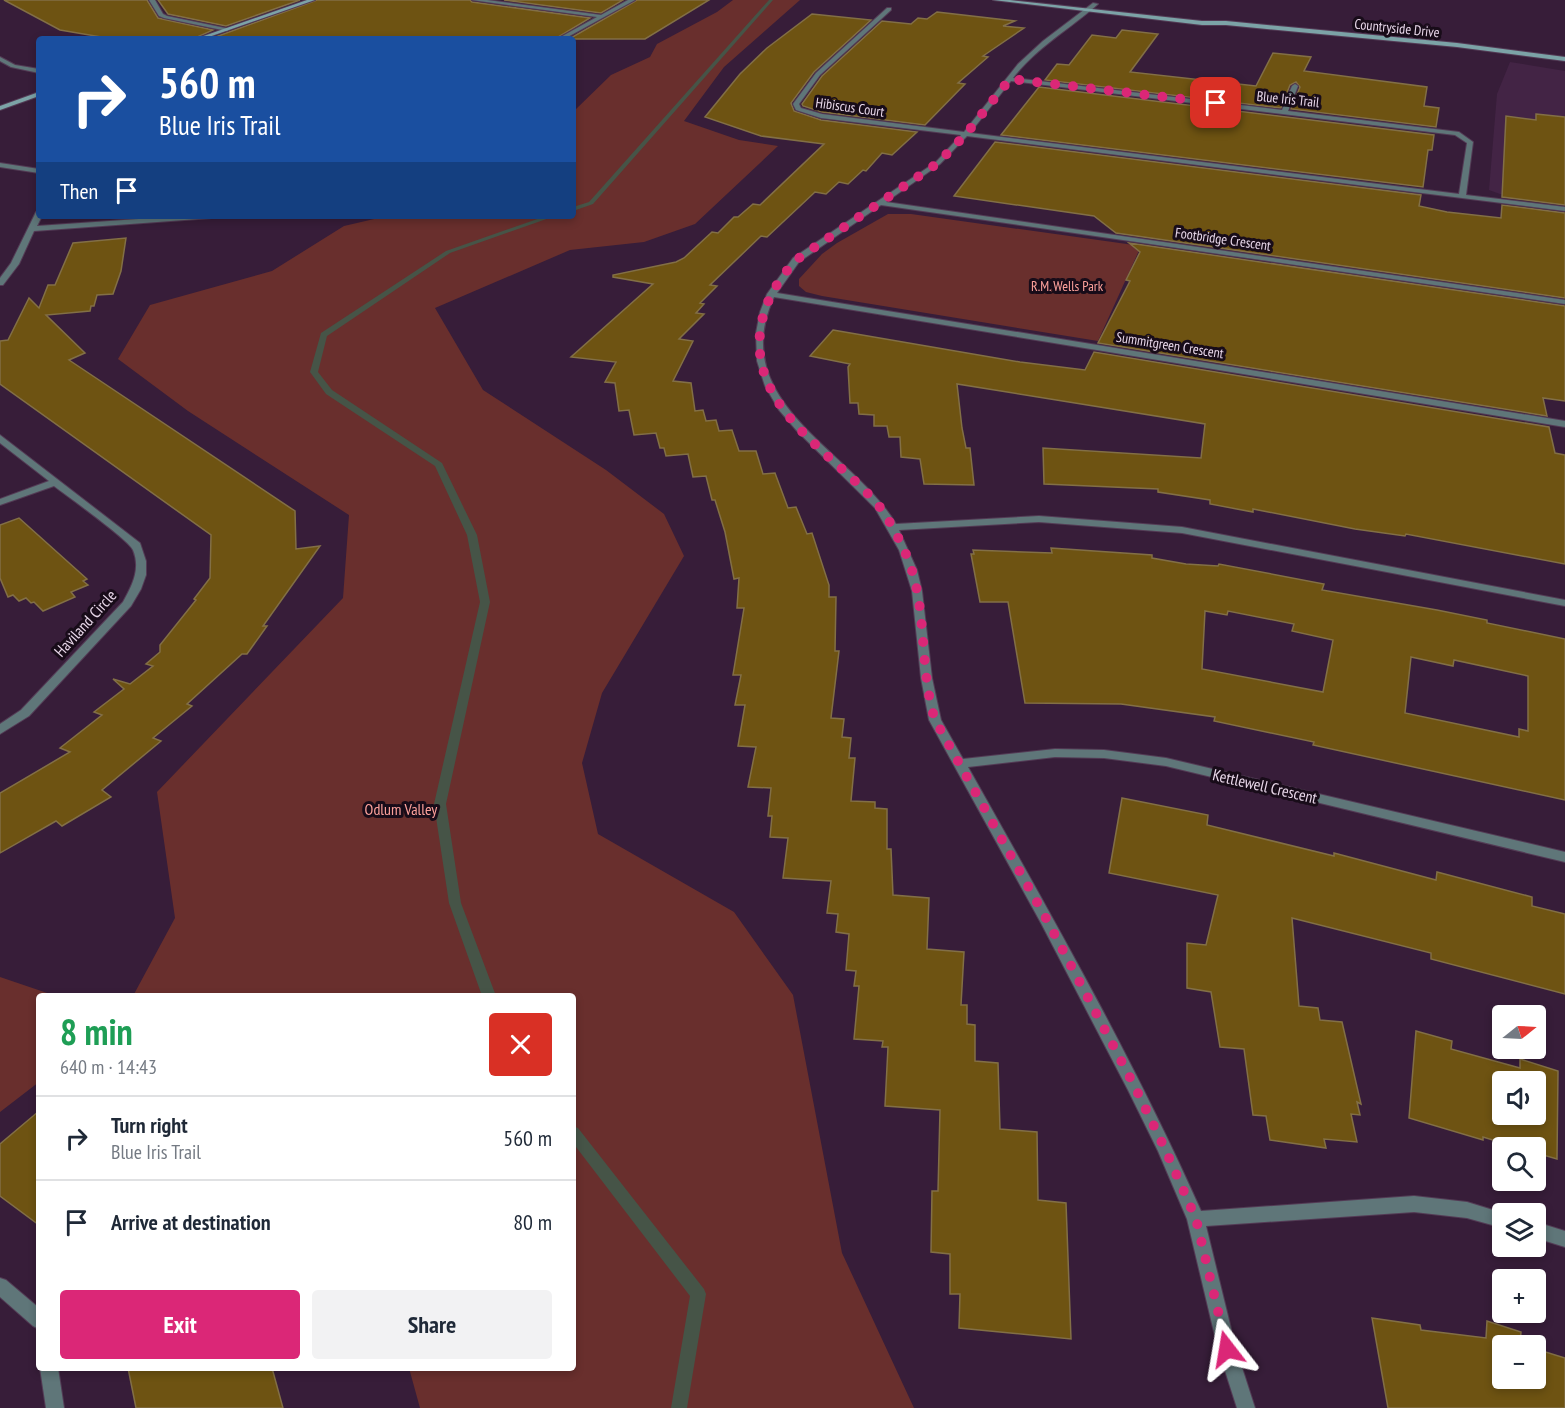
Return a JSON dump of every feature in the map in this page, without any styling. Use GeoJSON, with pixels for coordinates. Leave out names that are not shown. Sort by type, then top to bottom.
{"type":"FeatureCollection","features":[{"type":"Feature","properties":{"kind":"main road"},"geometry":{"type":"LineString","coordinates":[[207,36],[312,0]]}},
{"type":"Feature","properties":{"kind":"main road","name":"Countryside Drive"},"geometry":{"type":"LineString","coordinates":[[996,0],[1202,23],[1226,23],[1457,45],[1565,59]]}},
{"type":"Feature","properties":{"kind":"main road","name":"Countryside Drive"},"geometry":{"type":"LineString","coordinates":[[1057,0],[1201,16],[1226,23]]}},
{"type":"Feature","properties":{"kind":"main road"},"geometry":{"type":"LineString","coordinates":[[0,108],[36,95]]}},
{"type":"Feature","properties":{"kind":"street"},"geometry":{"type":"LineString","coordinates":[[152,0],[161,15],[166,17],[227,29]]}},
{"type":"Feature","properties":{"kind":"street"},"geometry":{"type":"LineString","coordinates":[[475,0],[601,16]]}},
{"type":"Feature","properties":{"kind":"street"},"geometry":{"type":"LineString","coordinates":[[565,36],[633,0]]}},
{"type":"Feature","properties":{"kind":"street"},"geometry":{"type":"LineString","coordinates":[[1095,4],[1045,42],[1020,65],[966,134],[938,163],[805,253],[782,276],[771,294],[763,316],[759,341],[762,372],[770,391],[795,423],[880,508],[905,553],[923,629],[928,697],[935,720],[1135,1087],[1196,1219],[1227,1349],[1246,1408]]}},
{"type":"Feature","properties":{"kind":"street","name":"Hibiscus Court"},"geometry":{"type":"LineString","coordinates":[[889,9],[818,74],[796,104],[798,109],[821,116],[966,134]]}},
{"type":"Feature","properties":{"kind":"street"},"geometry":{"type":"LineString","coordinates":[[0,59],[13,66],[36,70]]}},
{"type":"Feature","properties":{"kind":"street","name":"Blue Iris Trail"},"geometry":{"type":"LineString","coordinates":[[1010,79],[1457,132],[1470,142],[1462,196]]}},
{"type":"Feature","properties":{"kind":"street"},"geometry":{"type":"LineString","coordinates":[[1285,111],[1295,86]]}},
{"type":"Feature","properties":{"kind":"street"},"geometry":{"type":"LineString","coordinates":[[966,134],[1565,209]]}},
{"type":"Feature","properties":{"kind":"street"},"geometry":{"type":"LineString","coordinates":[[0,165],[36,171]]}},
{"type":"Feature","properties":{"kind":"street","name":"Footbridge Crescent"},"geometry":{"type":"LineString","coordinates":[[878,204],[1565,302]]}},
{"type":"Feature","properties":{"kind":"street"},"geometry":{"type":"LineString","coordinates":[[0,283],[15,264],[37,219]]}},
{"type":"Feature","properties":{"kind":"street"},"geometry":{"type":"LineString","coordinates":[[32,229],[170,219]]}},
{"type":"Feature","properties":{"kind":"street","name":"Summitgreen Crescent"},"geometry":{"type":"LineString","coordinates":[[771,294],[1565,424]]}},
{"type":"Feature","properties":{"kind":"street","name":"Haviland Circle"},"geometry":{"type":"LineString","coordinates":[[0,438],[136,545],[142,556],[143,570],[138,587],[127,604],[25,713],[0,730]]}},
{"type":"Feature","properties":{"kind":"street"},"geometry":{"type":"LineString","coordinates":[[0,502],[55,482]]}},
{"type":"Feature","properties":{"kind":"street"},"geometry":{"type":"LineString","coordinates":[[892,527],[1039,519],[1182,530],[1565,603]]}},
{"type":"Feature","properties":{"kind":"street","name":"Kettlewell Crescent"},"geometry":{"type":"LineString","coordinates":[[960,764],[1055,753],[1166,762],[1565,857]]}},
{"type":"Feature","properties":{"kind":"street"},"geometry":{"type":"LineString","coordinates":[[1196,1219],[1414,1204],[1467,1210],[1492,1217]]}},
{"type":"Feature","properties":{"kind":"street"},"geometry":{"type":"LineString","coordinates":[[1546,1233],[1565,1239]]}},
{"type":"Feature","properties":{"kind":"street"},"geometry":{"type":"LineString","coordinates":[[0,1286],[36,1317]]}},
{"type":"Feature","properties":{"kind":"street"},"geometry":{"type":"LineString","coordinates":[[50,1371],[55,1408]]}},
{"type":"Feature","properties":{"kind":"shaded area"},"geometry":{"type":"Polygon","coordinates":[[[1510,62],[1565,71],[1565,202],[1500,194],[1489,190],[1497,94],[1510,62]]]}},
{"type":"Feature","properties":{"kind":"green space","name":"Odlum Valley"},"geometry":{"type":"Polygon","coordinates":[[[733,0],[800,0],[724,67],[684,121],[739,140],[778,146],[695,224],[644,242],[570,250],[435,308],[483,390],[606,470],[664,514],[684,556],[602,693],[582,763],[598,834],[734,912],[793,995],[842,1253],[914,1408],[420,1408],[410,1371],[576,1371],[576,993],[135,993],[175,918],[157,792],[343,598],[349,515],[188,411],[118,359],[150,305],[272,271],[344,226],[374,219],[576,219],[576,109],[611,75],[650,57],[657,44],[717,12],[733,0]]]}},
{"type":"Feature","properties":{"kind":"green space","name":"R.M. Wells Park"},"geometry":{"type":"Polygon","coordinates":[[[888,214],[911,214],[1141,246],[1098,341],[822,296],[806,292],[799,286],[799,279],[822,254],[888,214]]]}},
{"type":"Feature","properties":{"kind":"green space"},"geometry":{"type":"Polygon","coordinates":[[[0,977],[47,993],[36,993],[36,1084],[0,1112],[0,977]]]}},
{"type":"Feature","properties":{"kind":"building"},"geometry":{"type":"Polygon","coordinates":[[[4,0],[147,0],[158,18],[213,30],[200,36],[95,36],[60,30],[4,0]]]}},
{"type":"Feature","properties":{"kind":"building"},"geometry":{"type":"Polygon","coordinates":[[[158,0],[300,0],[226,26],[168,14],[158,0]]]}},
{"type":"Feature","properties":{"kind":"building"},"geometry":{"type":"Polygon","coordinates":[[[317,0],[470,0],[590,18],[560,36],[218,36],[317,0]]]}},
{"type":"Feature","properties":{"kind":"building"},"geometry":{"type":"Polygon","coordinates":[[[504,0],[623,0],[601,13],[504,0]]]}},
{"type":"Feature","properties":{"kind":"building"},"geometry":{"type":"Polygon","coordinates":[[[637,0],[709,0],[645,39],[576,39],[574,36],[637,0]]]}},
{"type":"Feature","properties":{"kind":"building"},"geometry":{"type":"Polygon","coordinates":[[[937,12],[1015,21],[1003,26],[1024,28],[983,56],[988,57],[958,83],[965,84],[925,125],[822,112],[803,106],[802,104],[822,76],[882,21],[911,24],[918,18],[927,19],[937,12]]]}},
{"type":"Feature","properties":{"kind":"building"},"geometry":{"type":"Polygon","coordinates":[[[812,14],[871,20],[814,72],[791,103],[794,111],[821,120],[917,132],[892,155],[882,153],[866,171],[863,170],[848,184],[839,182],[826,194],[815,192],[767,237],[761,236],[710,285],[717,286],[700,303],[704,304],[696,313],[704,314],[679,339],[693,341],[673,381],[691,383],[695,411],[703,410],[706,421],[716,420],[719,431],[732,430],[739,451],[756,451],[763,474],[775,473],[788,508],[796,507],[807,534],[812,533],[829,585],[829,597],[836,597],[835,651],[839,651],[831,718],[844,719],[842,737],[851,738],[849,758],[855,758],[851,801],[875,802],[875,808],[887,809],[887,849],[891,849],[893,895],[929,898],[927,949],[964,952],[961,1005],[967,1005],[967,1024],[975,1025],[975,1061],[998,1063],[1000,1129],[1037,1132],[1038,1200],[1066,1203],[1071,1339],[959,1328],[960,1294],[950,1294],[950,1254],[931,1252],[932,1191],[938,1191],[940,1110],[885,1106],[888,1047],[882,1047],[883,1041],[854,1039],[859,986],[854,986],[856,971],[846,970],[849,934],[836,932],[838,914],[827,913],[831,881],[783,878],[788,838],[770,837],[772,816],[768,816],[771,788],[748,787],[756,747],[738,746],[745,705],[735,705],[741,675],[733,675],[744,608],[737,608],[739,578],[734,579],[725,532],[715,500],[712,500],[706,476],[693,477],[688,454],[666,456],[664,448],[660,448],[656,433],[634,435],[629,410],[619,411],[615,383],[605,382],[616,362],[571,357],[653,284],[613,277],[613,275],[676,262],[684,258],[712,232],[718,233],[734,217],[738,217],[753,204],[760,205],[824,144],[761,136],[705,117],[740,74],[767,48],[812,14]]]}},
{"type":"Feature","properties":{"kind":"building"},"geometry":{"type":"Polygon","coordinates":[[[1122,30],[1158,34],[1130,72],[1256,86],[1273,53],[1311,57],[1304,71],[1427,87],[1424,106],[1439,108],[1436,127],[1291,109],[1300,87],[1296,82],[1290,85],[1281,108],[1045,80],[1057,64],[1069,65],[1092,35],[1116,38],[1122,30]]]}},
{"type":"Feature","properties":{"kind":"building"},"geometry":{"type":"Polygon","coordinates":[[[1039,87],[1434,135],[1432,150],[1428,150],[1423,187],[1001,135],[1039,87]]]}},
{"type":"Feature","properties":{"kind":"building"},"geometry":{"type":"Polygon","coordinates":[[[1536,114],[1565,117],[1565,205],[1502,197],[1506,116],[1536,120],[1536,114]]]}},
{"type":"Feature","properties":{"kind":"building"},"geometry":{"type":"Polygon","coordinates":[[[995,142],[1421,195],[1419,206],[1447,212],[1501,218],[1502,205],[1565,213],[1565,298],[1116,233],[1094,216],[954,196],[995,142]]]}},
{"type":"Feature","properties":{"kind":"building"},"geometry":{"type":"Polygon","coordinates":[[[126,238],[121,271],[113,294],[97,295],[90,311],[46,315],[85,353],[69,360],[295,511],[296,549],[320,546],[263,626],[267,626],[247,654],[242,654],[187,704],[192,706],[153,738],[161,741],[102,790],[111,797],[62,826],[56,821],[0,853],[0,793],[70,752],[60,748],[102,715],[94,712],[124,689],[113,679],[130,684],[153,666],[146,664],[160,652],[160,645],[196,600],[194,599],[210,578],[211,535],[0,384],[0,341],[8,340],[29,298],[39,308],[48,285],[55,285],[73,243],[126,238]]]}},
{"type":"Feature","properties":{"kind":"building"},"geometry":{"type":"Polygon","coordinates":[[[1129,243],[1565,306],[1565,401],[1543,398],[1547,416],[1098,343],[1130,281],[1126,280],[1140,252],[1129,243]]]}},
{"type":"Feature","properties":{"kind":"building"},"geometry":{"type":"Polygon","coordinates":[[[833,330],[1020,362],[1085,370],[1094,352],[1549,427],[1555,453],[1565,455],[1565,564],[1406,534],[1405,536],[1355,529],[1253,509],[1253,512],[1210,504],[1210,500],[1158,492],[1158,489],[1044,484],[1043,448],[1201,458],[1205,424],[957,384],[962,428],[966,448],[970,448],[974,485],[924,484],[920,459],[901,457],[900,437],[889,437],[887,426],[874,426],[874,415],[859,414],[858,403],[850,403],[848,367],[850,364],[810,356],[833,330]]]}},
{"type":"Feature","properties":{"kind":"building"},"geometry":{"type":"Polygon","coordinates":[[[19,518],[87,579],[83,581],[88,585],[71,592],[75,597],[43,611],[26,598],[19,601],[13,595],[8,597],[0,578],[0,525],[19,518]]]}},
{"type":"Feature","properties":{"kind":"building"},"geometry":{"type":"Polygon","coordinates":[[[1051,548],[1152,555],[1152,558],[1186,564],[1218,566],[1219,564],[1324,584],[1322,590],[1487,620],[1487,623],[1565,639],[1565,800],[1313,745],[1314,742],[1214,721],[1215,717],[1121,704],[1025,703],[1008,602],[980,602],[971,554],[974,554],[973,550],[1052,553],[1051,548]],[[1205,611],[1202,669],[1323,692],[1333,640],[1292,631],[1294,624],[1228,611],[1227,615],[1205,611]],[[1411,657],[1405,713],[1519,737],[1519,729],[1528,731],[1528,676],[1454,660],[1453,666],[1411,657]]]}},
{"type":"Feature","properties":{"kind":"building"},"geometry":{"type":"Polygon","coordinates":[[[1122,798],[1208,815],[1207,825],[1334,856],[1334,853],[1436,880],[1437,872],[1532,897],[1532,906],[1565,914],[1565,994],[1431,959],[1431,953],[1292,918],[1299,1006],[1318,1008],[1320,1020],[1342,1022],[1361,1104],[1357,1102],[1360,1115],[1351,1114],[1357,1142],[1324,1139],[1326,1148],[1270,1140],[1266,1116],[1253,1115],[1244,1049],[1220,1047],[1211,992],[1187,988],[1187,943],[1206,945],[1218,895],[1109,873],[1122,798]]]}},
{"type":"Feature","properties":{"kind":"building"},"geometry":{"type":"Polygon","coordinates":[[[1416,1031],[1452,1041],[1451,1049],[1520,1068],[1520,1059],[1558,1071],[1557,1159],[1546,1156],[1546,1137],[1492,1137],[1492,1140],[1483,1137],[1483,1140],[1409,1118],[1416,1031]]]}},
{"type":"Feature","properties":{"kind":"building"},"geometry":{"type":"Polygon","coordinates":[[[36,1114],[36,1223],[0,1196],[0,1144],[36,1114]]]}},
{"type":"Feature","properties":{"kind":"building"},"geometry":{"type":"Polygon","coordinates":[[[1372,1318],[1420,1325],[1421,1330],[1486,1338],[1487,1321],[1521,1332],[1521,1335],[1492,1335],[1492,1389],[1546,1389],[1546,1352],[1565,1358],[1565,1408],[1388,1408],[1372,1318]]]}},
{"type":"Feature","properties":{"kind":"building"},"geometry":{"type":"Polygon","coordinates":[[[129,1371],[273,1371],[283,1408],[136,1408],[129,1371]]]}},
{"type":"Feature","properties":{"kind":"waterway"},"geometry":{"type":"LineString","coordinates":[[576,208],[591,203],[771,0]]}},
{"type":"Feature","properties":{"kind":"waterway"},"geometry":{"type":"LineString","coordinates":[[488,993],[455,903],[440,804],[485,602],[472,535],[439,465],[329,392],[314,372],[324,335],[448,252],[543,219]]}},
{"type":"Feature","properties":{"kind":"waterway"},"geometry":{"type":"LineString","coordinates":[[576,1136],[698,1294],[679,1408]]}},
{"type":"Feature","properties":{"kind":"route"},"geometry":{"type":"LineString","coordinates":[[1216,103],[1010,79],[966,134],[938,163],[796,260],[782,276],[771,294],[763,316],[759,341],[762,372],[770,391],[795,423],[854,479],[880,508],[905,553],[923,629],[928,697],[935,720],[1048,922],[1166,1151],[1196,1219],[1227,1349]]}}]}
